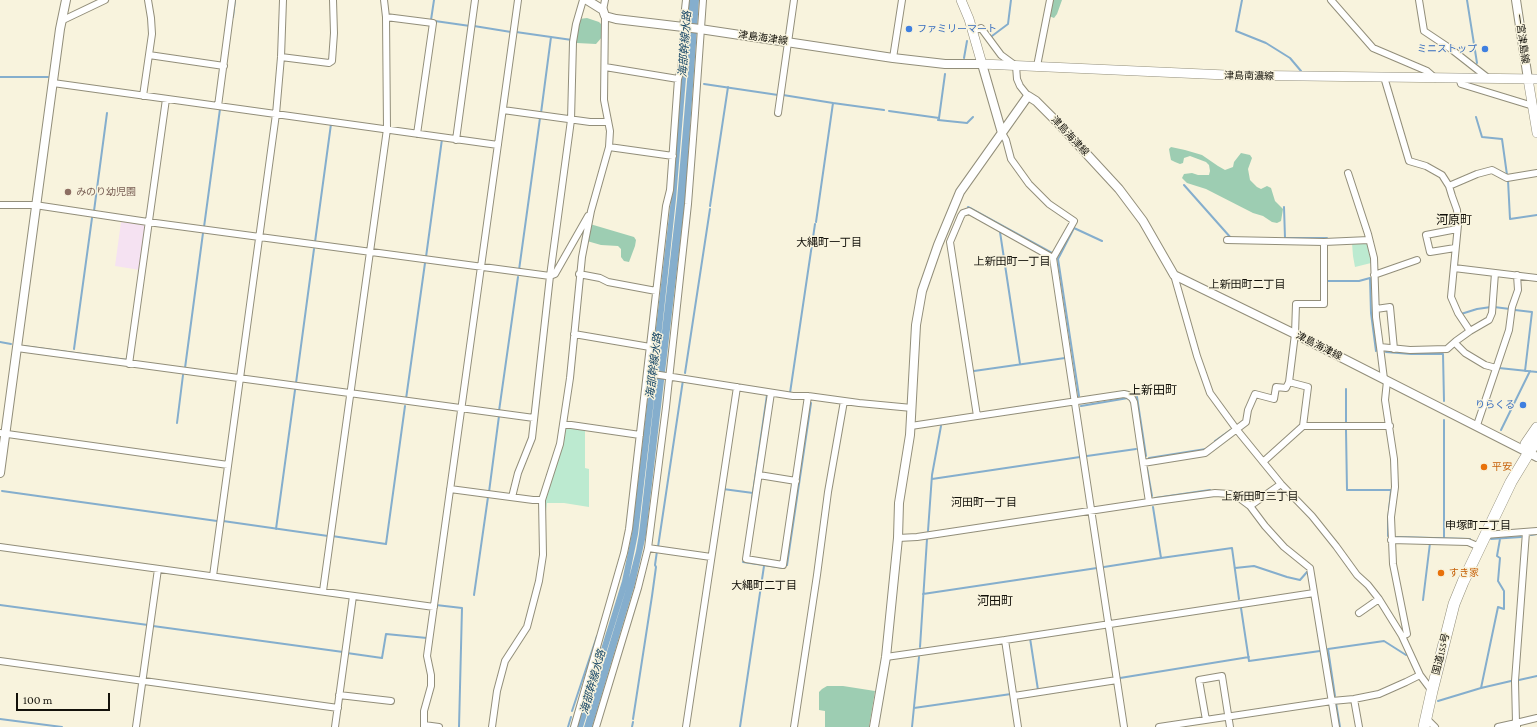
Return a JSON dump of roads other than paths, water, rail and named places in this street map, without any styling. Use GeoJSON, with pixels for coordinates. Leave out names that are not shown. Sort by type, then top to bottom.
{"type":"FeatureCollection","features":[{"type":"Feature","properties":{"kind":"highway","name":"国道155号"},"geometry":{"type":"LineString","coordinates":[[1463,582],[1475,545],[1494,501],[1529,453],[1537,428]]}},
{"type":"Feature","properties":{"kind":"highway","name":"国道155号"},"geometry":{"type":"LineString","coordinates":[[1425,722],[1454,604],[1511,482],[1537,439]]}},
{"type":"Feature","properties":{"kind":"main road"},"geometry":{"type":"LineString","coordinates":[[0,473],[3,433],[17,348],[61,21],[66,0]]}},
{"type":"Feature","properties":{"kind":"main road","name":"津島海津線"},"geometry":{"type":"LineString","coordinates":[[587,0],[604,13],[616,18],[893,58],[945,64],[982,64]]}},
{"type":"Feature","properties":{"kind":"main road"},"geometry":{"type":"LineString","coordinates":[[961,0],[972,31],[1002,133]]}},
{"type":"Feature","properties":{"kind":"main road","name":"一宮津島線"},"geometry":{"type":"LineString","coordinates":[[1516,0],[1532,79]]}},
{"type":"Feature","properties":{"kind":"main road","name":"津島南濃線"},"geometry":{"type":"LineString","coordinates":[[982,64],[1226,75],[1532,79]]}},
{"type":"Feature","properties":{"kind":"main road"},"geometry":{"type":"LineString","coordinates":[[1532,79],[1533,106],[1537,133]]}},
{"type":"Feature","properties":{"kind":"main road"},"geometry":{"type":"LineString","coordinates":[[874,727],[886,657],[898,538],[899,503],[911,426],[916,325],[922,291],[960,192],[1028,96]]}},
{"type":"Feature","properties":{"kind":"main road","name":"津島海津線"},"geometry":{"type":"LineString","coordinates":[[1028,96],[1036,101],[1059,124],[1119,189],[1143,221],[1174,275],[1477,425],[1529,453]]}},
{"type":"Feature","properties":{"kind":"street"},"geometry":{"type":"LineString","coordinates":[[61,21],[105,0]]}},
{"type":"Feature","properties":{"kind":"street"},"geometry":{"type":"LineString","coordinates":[[143,96],[152,34],[148,0]]}},
{"type":"Feature","properties":{"kind":"street"},"geometry":{"type":"LineString","coordinates":[[218,106],[232,0]]}},
{"type":"Feature","properties":{"kind":"street"},"geometry":{"type":"LineString","coordinates":[[213,576],[276,114],[281,57],[283,0]]}},
{"type":"Feature","properties":{"kind":"street"},"geometry":{"type":"LineString","coordinates":[[281,57],[329,63],[332,61],[334,33],[333,0]]}},
{"type":"Feature","properties":{"kind":"street"},"geometry":{"type":"LineString","coordinates":[[323,592],[387,130],[386,17],[384,0]]}},
{"type":"Feature","properties":{"kind":"street"},"geometry":{"type":"LineString","coordinates":[[456,140],[475,0]]}},
{"type":"Feature","properties":{"kind":"street"},"geometry":{"type":"LineString","coordinates":[[439,727],[424,726],[424,711],[431,686],[431,674],[427,656],[518,0]]}},
{"type":"Feature","properties":{"kind":"street"},"geometry":{"type":"LineString","coordinates":[[512,497],[518,473],[532,438],[550,276],[570,120],[573,42],[576,24],[584,0]]}},
{"type":"Feature","properties":{"kind":"street"},"geometry":{"type":"LineString","coordinates":[[492,727],[497,691],[506,661],[527,627],[539,581],[543,555],[542,500],[560,444],[574,334],[579,274],[591,211],[609,147],[610,131],[604,100],[605,0]]}},
{"type":"Feature","properties":{"kind":"street"},"geometry":{"type":"LineString","coordinates":[[574,727],[624,553],[629,530],[666,206],[670,190],[678,79],[681,70],[686,0]]}},
{"type":"Feature","properties":{"kind":"street"},"geometry":{"type":"LineString","coordinates":[[596,727],[638,588],[648,548],[688,204],[699,29],[703,0]]}},
{"type":"Feature","properties":{"kind":"street"},"geometry":{"type":"LineString","coordinates":[[778,113],[794,0]]}},
{"type":"Feature","properties":{"kind":"street"},"geometry":{"type":"LineString","coordinates":[[893,58],[902,0]]}},
{"type":"Feature","properties":{"kind":"street"},"geometry":{"type":"LineString","coordinates":[[1037,66],[1050,0]]}},
{"type":"Feature","properties":{"kind":"street"},"geometry":{"type":"LineString","coordinates":[[1331,0],[1373,48],[1427,71],[1436,78]]}},
{"type":"Feature","properties":{"kind":"street"},"geometry":{"type":"LineString","coordinates":[[1419,0],[1424,31],[1451,49],[1488,78]]}},
{"type":"Feature","properties":{"kind":"street"},"geometry":{"type":"LineString","coordinates":[[386,17],[433,23],[417,134]]}},
{"type":"Feature","properties":{"kind":"street"},"geometry":{"type":"LineString","coordinates":[[972,31],[981,28],[1001,55],[1016,66],[1016,79],[1028,96]]}},
{"type":"Feature","properties":{"kind":"street"},"geometry":{"type":"LineString","coordinates":[[149,55],[224,66]]}},
{"type":"Feature","properties":{"kind":"street"},"geometry":{"type":"LineString","coordinates":[[605,66],[678,79]]}},
{"type":"Feature","properties":{"kind":"street"},"geometry":{"type":"LineString","coordinates":[[1384,77],[1409,161],[1426,166],[1442,175],[1449,186],[1457,210],[1458,218],[1451,297],[1458,313],[1470,331]]}},
{"type":"Feature","properties":{"kind":"street"},"geometry":{"type":"LineString","coordinates":[[1459,78],[1461,84],[1533,106]]}},
{"type":"Feature","properties":{"kind":"street"},"geometry":{"type":"LineString","coordinates":[[53,83],[498,145]]}},
{"type":"Feature","properties":{"kind":"street"},"geometry":{"type":"LineString","coordinates":[[129,364],[166,99]]}},
{"type":"Feature","properties":{"kind":"street"},"geometry":{"type":"LineString","coordinates":[[503,110],[570,120],[608,122]]}},
{"type":"Feature","properties":{"kind":"street"},"geometry":{"type":"LineString","coordinates":[[1002,133],[1006,140],[1012,159],[1029,184],[1049,204],[1074,221],[1053,258],[1124,727]]}},
{"type":"Feature","properties":{"kind":"street"},"geometry":{"type":"LineString","coordinates":[[609,147],[673,156]]}},
{"type":"Feature","properties":{"kind":"street"},"geometry":{"type":"LineString","coordinates":[[1449,186],[1477,174],[1492,170],[1507,178],[1537,173]]}},
{"type":"Feature","properties":{"kind":"street"},"geometry":{"type":"LineString","coordinates":[[1348,173],[1374,258],[1376,309],[1385,380],[1385,400],[1394,459],[1395,487],[1391,517],[1395,576],[1407,634],[1402,636]]}},
{"type":"Feature","properties":{"kind":"street"},"geometry":{"type":"LineString","coordinates":[[0,205],[36,205],[259,238],[550,276],[555,274],[591,211]]}},
{"type":"Feature","properties":{"kind":"street"},"geometry":{"type":"LineString","coordinates":[[977,416],[950,242],[962,212],[969,211],[1053,258]]}},
{"type":"Feature","properties":{"kind":"street"},"geometry":{"type":"LineString","coordinates":[[1455,248],[1430,252],[1426,235],[1457,229]]}},
{"type":"Feature","properties":{"kind":"street"},"geometry":{"type":"LineString","coordinates":[[1227,240],[1324,242],[1369,240]]}},
{"type":"Feature","properties":{"kind":"street"},"geometry":{"type":"LineString","coordinates":[[1143,463],[1205,453],[1246,422],[1248,410],[1255,394],[1274,399],[1276,387],[1286,388],[1289,382],[1295,334],[1296,304],[1324,304],[1324,242]]}},
{"type":"Feature","properties":{"kind":"street"},"geometry":{"type":"LineString","coordinates":[[1374,275],[1417,260]]}},
{"type":"Feature","properties":{"kind":"street"},"geometry":{"type":"LineString","coordinates":[[1454,268],[1537,278]]}},
{"type":"Feature","properties":{"kind":"street"},"geometry":{"type":"LineString","coordinates":[[1380,347],[1394,349],[1447,349],[1470,331],[1489,320],[1492,313],[1495,273]]}},
{"type":"Feature","properties":{"kind":"street"},"geometry":{"type":"LineString","coordinates":[[579,274],[656,291]]}},
{"type":"Feature","properties":{"kind":"street"},"geometry":{"type":"LineString","coordinates":[[1174,275],[1197,356],[1210,393],[1237,430],[1281,484],[1312,516],[1357,575],[1368,585],[1379,599],[1402,636],[1420,675],[1432,691]]}},
{"type":"Feature","properties":{"kind":"street"},"geometry":{"type":"LineString","coordinates":[[1477,425],[1509,330],[1512,307],[1518,290],[1517,275]]}},
{"type":"Feature","properties":{"kind":"street"},"geometry":{"type":"LineString","coordinates":[[1376,309],[1390,308],[1394,349]]}},
{"type":"Feature","properties":{"kind":"street"},"geometry":{"type":"LineString","coordinates":[[574,334],[650,347]]}},
{"type":"Feature","properties":{"kind":"street"},"geometry":{"type":"LineString","coordinates":[[1455,343],[1465,353],[1485,365],[1496,368]]}},
{"type":"Feature","properties":{"kind":"street"},"geometry":{"type":"LineString","coordinates":[[17,348],[534,418]]}},
{"type":"Feature","properties":{"kind":"street"},"geometry":{"type":"LineString","coordinates":[[647,372],[793,396],[808,396],[912,408]]}},
{"type":"Feature","properties":{"kind":"street"},"geometry":{"type":"LineString","coordinates":[[1263,462],[1303,426],[1308,387],[1289,382]]}},
{"type":"Feature","properties":{"kind":"street"},"geometry":{"type":"LineString","coordinates":[[686,727],[737,387]]}},
{"type":"Feature","properties":{"kind":"street"},"geometry":{"type":"LineString","coordinates":[[771,393],[746,559],[783,565],[808,396]]}},
{"type":"Feature","properties":{"kind":"street"},"geometry":{"type":"LineString","coordinates":[[911,426],[1124,394],[1128,395],[1134,402],[1149,502]]}},
{"type":"Feature","properties":{"kind":"street"},"geometry":{"type":"LineString","coordinates":[[794,727],[828,492],[844,401]]}},
{"type":"Feature","properties":{"kind":"street"},"geometry":{"type":"LineString","coordinates":[[563,425],[640,435]]}},
{"type":"Feature","properties":{"kind":"street"},"geometry":{"type":"LineString","coordinates":[[1303,426],[1390,426]]}},
{"type":"Feature","properties":{"kind":"street"},"geometry":{"type":"LineString","coordinates":[[3,433],[228,465]]}},
{"type":"Feature","properties":{"kind":"street"},"geometry":{"type":"LineString","coordinates":[[759,476],[796,481]]}},
{"type":"Feature","properties":{"kind":"street"},"geometry":{"type":"LineString","coordinates":[[1250,506],[1281,484]]}},
{"type":"Feature","properties":{"kind":"street"},"geometry":{"type":"LineString","coordinates":[[450,489],[542,500]]}},
{"type":"Feature","properties":{"kind":"street"},"geometry":{"type":"LineString","coordinates":[[898,538],[917,537],[1149,502],[1222,493],[1238,497],[1250,506],[1265,526],[1284,547],[1310,568],[1336,727]]}},
{"type":"Feature","properties":{"kind":"street"},"geometry":{"type":"LineString","coordinates":[[1485,535],[1537,531]]}},
{"type":"Feature","properties":{"kind":"street"},"geometry":{"type":"LineString","coordinates":[[1516,724],[1515,681],[1526,532]]}},
{"type":"Feature","properties":{"kind":"street"},"geometry":{"type":"LineString","coordinates":[[1392,540],[1468,542],[1475,545]]}},
{"type":"Feature","properties":{"kind":"street"},"geometry":{"type":"LineString","coordinates":[[0,547],[434,607]]}},
{"type":"Feature","properties":{"kind":"street"},"geometry":{"type":"LineString","coordinates":[[648,548],[711,558]]}},
{"type":"Feature","properties":{"kind":"street"},"geometry":{"type":"LineString","coordinates":[[136,727],[158,569]]}},
{"type":"Feature","properties":{"kind":"street"},"geometry":{"type":"LineString","coordinates":[[886,657],[1314,593]]}},
{"type":"Feature","properties":{"kind":"street"},"geometry":{"type":"LineString","coordinates":[[335,727],[353,596]]}},
{"type":"Feature","properties":{"kind":"street"},"geometry":{"type":"LineString","coordinates":[[1359,613],[1379,599]]}},
{"type":"Feature","properties":{"kind":"street"},"geometry":{"type":"LineString","coordinates":[[1005,640],[1018,727]]}},
{"type":"Feature","properties":{"kind":"street"},"geometry":{"type":"LineString","coordinates":[[0,661],[338,708]]}},
{"type":"Feature","properties":{"kind":"street"},"geometry":{"type":"LineString","coordinates":[[1159,727],[1354,699],[1379,694],[1420,675]]}},
{"type":"Feature","properties":{"kind":"street"},"geometry":{"type":"LineString","coordinates":[[1206,720],[1199,680],[1222,676],[1230,727]]}},
{"type":"Feature","properties":{"kind":"street"},"geometry":{"type":"LineString","coordinates":[[1014,696],[1117,680]]}},
{"type":"Feature","properties":{"kind":"street"},"geometry":{"type":"LineString","coordinates":[[339,694],[391,701]]}},
{"type":"Feature","properties":{"kind":"street"},"geometry":{"type":"LineString","coordinates":[[1354,699],[1359,727]]}},
{"type":"Feature","properties":{"kind":"street"},"geometry":{"type":"LineString","coordinates":[[1498,727],[1537,718]]}},
{"type":"Feature","properties":{"kind":"street"},"geometry":{"type":"LineString","coordinates":[[1425,722],[1435,727]]}},
{"type":"Feature","properties":{"kind":"water","name":"海部幹線水路"},"geometry":{"type":"Polygon","coordinates":[[[688,0],[699,0],[685,201],[646,535],[635,584],[592,727],[584,727],[627,586],[583,727],[577,727],[622,581],[632,533],[671,199],[673,193],[681,78],[684,72],[688,0]],[[689,58],[676,199],[657,375],[677,200],[689,58]],[[657,375],[638,534],[629,578],[639,534],[657,375]]]}},
{"type":"Feature","properties":{"kind":"waterway"},"geometry":{"type":"LineString","coordinates":[[233,17],[235,0]]}},
{"type":"Feature","properties":{"kind":"waterway"},"geometry":{"type":"LineString","coordinates":[[431,20],[434,0]]}},
{"type":"Feature","properties":{"kind":"waterway"},"geometry":{"type":"LineString","coordinates":[[992,36],[1008,24],[1011,0]]}},
{"type":"Feature","properties":{"kind":"waterway"},"geometry":{"type":"LineString","coordinates":[[1242,0],[1236,31],[1266,43],[1290,58],[1301,71]]}},
{"type":"Feature","properties":{"kind":"waterway"},"geometry":{"type":"LineString","coordinates":[[1467,0],[1477,63]]}},
{"type":"Feature","properties":{"kind":"waterway"},"geometry":{"type":"LineString","coordinates":[[435,21],[470,26]]}},
{"type":"Feature","properties":{"kind":"waterway"},"geometry":{"type":"LineString","coordinates":[[474,26],[511,32]]}},
{"type":"Feature","properties":{"kind":"waterway"},"geometry":{"type":"LineString","coordinates":[[516,32],[572,40]]}},
{"type":"Feature","properties":{"kind":"waterway"},"geometry":{"type":"LineString","coordinates":[[541,113],[551,37]]}},
{"type":"Feature","properties":{"kind":"waterway"},"geometry":{"type":"LineString","coordinates":[[964,58],[967,41]]}},
{"type":"Feature","properties":{"kind":"waterway"},"geometry":{"type":"LineString","coordinates":[[889,111],[939,118],[945,74]]}},
{"type":"Feature","properties":{"kind":"waterway"},"geometry":{"type":"LineString","coordinates":[[0,77],[48,77]]}},
{"type":"Feature","properties":{"kind":"waterway"},"geometry":{"type":"LineString","coordinates":[[704,84],[778,95]]}},
{"type":"Feature","properties":{"kind":"waterway"},"geometry":{"type":"LineString","coordinates":[[710,206],[728,87]]}},
{"type":"Feature","properties":{"kind":"waterway"},"geometry":{"type":"LineString","coordinates":[[783,95],[833,103]]}},
{"type":"Feature","properties":{"kind":"waterway"},"geometry":{"type":"LineString","coordinates":[[816,222],[833,103],[884,110]]}},
{"type":"Feature","properties":{"kind":"waterway"},"geometry":{"type":"LineString","coordinates":[[204,227],[220,109]]}},
{"type":"Feature","properties":{"kind":"waterway"},"geometry":{"type":"LineString","coordinates":[[94,211],[107,113]]}},
{"type":"Feature","properties":{"kind":"waterway"},"geometry":{"type":"LineString","coordinates":[[939,119],[938,120],[967,123],[973,117]]}},
{"type":"Feature","properties":{"kind":"waterway"},"geometry":{"type":"LineString","coordinates":[[1476,117],[1482,137],[1502,139],[1507,175]]}},
{"type":"Feature","properties":{"kind":"waterway"},"geometry":{"type":"LineString","coordinates":[[519,270],[540,118]]}},
{"type":"Feature","properties":{"kind":"waterway"},"geometry":{"type":"LineString","coordinates":[[315,242],[331,124]]}},
{"type":"Feature","properties":{"kind":"waterway"},"geometry":{"type":"LineString","coordinates":[[426,257],[442,139]]}},
{"type":"Feature","properties":{"kind":"waterway"},"geometry":{"type":"LineString","coordinates":[[1508,180],[1510,219],[1537,215]]}},
{"type":"Feature","properties":{"kind":"waterway"},"geometry":{"type":"LineString","coordinates":[[1184,185],[1231,238]]}},
{"type":"Feature","properties":{"kind":"waterway"},"geometry":{"type":"LineString","coordinates":[[968,207],[1052,253]]}},
{"type":"Feature","properties":{"kind":"waterway"},"geometry":{"type":"LineString","coordinates":[[1284,207],[1285,238],[1327,238]]}},
{"type":"Feature","properties":{"kind":"waterway"},"geometry":{"type":"LineString","coordinates":[[685,373],[710,209]]}},
{"type":"Feature","properties":{"kind":"waterway"},"geometry":{"type":"LineString","coordinates":[[74,349],[92,218]]}},
{"type":"Feature","properties":{"kind":"waterway"},"geometry":{"type":"LineString","coordinates":[[790,393],[815,224]]}},
{"type":"Feature","properties":{"kind":"waterway"},"geometry":{"type":"LineString","coordinates":[[1079,396],[1058,259],[1074,228],[1102,241]]}},
{"type":"Feature","properties":{"kind":"waterway"},"geometry":{"type":"LineString","coordinates":[[1000,232],[1020,364]]}},
{"type":"Feature","properties":{"kind":"waterway"},"geometry":{"type":"LineString","coordinates":[[185,368],[203,233]]}},
{"type":"Feature","properties":{"kind":"waterway"},"geometry":{"type":"LineString","coordinates":[[1327,244],[1327,281],[1359,281],[1370,278],[1371,313],[1376,351]]}},
{"type":"Feature","properties":{"kind":"waterway"},"geometry":{"type":"LineString","coordinates":[[296,383],[314,249]]}},
{"type":"Feature","properties":{"kind":"waterway"},"geometry":{"type":"LineString","coordinates":[[406,399],[425,263]]}},
{"type":"Feature","properties":{"kind":"waterway"},"geometry":{"type":"LineString","coordinates":[[498,411],[518,277]]}},
{"type":"Feature","properties":{"kind":"waterway"},"geometry":{"type":"LineString","coordinates":[[1461,314],[1477,309],[1491,307]]}},
{"type":"Feature","properties":{"kind":"waterway"},"geometry":{"type":"LineString","coordinates":[[1494,307],[1510,309]]}},
{"type":"Feature","properties":{"kind":"waterway"},"geometry":{"type":"LineString","coordinates":[[1515,310],[1532,312],[1525,371]]}},
{"type":"Feature","properties":{"kind":"waterway"},"geometry":{"type":"LineString","coordinates":[[0,342],[11,344]]}},
{"type":"Feature","properties":{"kind":"waterway"},"geometry":{"type":"LineString","coordinates":[[23,346],[127,360]]}},
{"type":"Feature","properties":{"kind":"waterway"},"geometry":{"type":"LineString","coordinates":[[1386,352],[1443,354],[1444,401]]}},
{"type":"Feature","properties":{"kind":"waterway"},"geometry":{"type":"LineString","coordinates":[[974,371],[1065,358]]}},
{"type":"Feature","properties":{"kind":"waterway"},"geometry":{"type":"LineString","coordinates":[[1499,368],[1537,372]]}},
{"type":"Feature","properties":{"kind":"waterway"},"geometry":{"type":"LineString","coordinates":[[1501,430],[1530,371]]}},
{"type":"Feature","properties":{"kind":"waterway"},"geometry":{"type":"LineString","coordinates":[[177,423],[183,375]]}},
{"type":"Feature","properties":{"kind":"waterway"},"geometry":{"type":"LineString","coordinates":[[658,547],[683,380]]}},
{"type":"Feature","properties":{"kind":"waterway"},"geometry":{"type":"LineString","coordinates":[[1346,389],[1346,422]]}},
{"type":"Feature","properties":{"kind":"waterway"},"geometry":{"type":"LineString","coordinates":[[276,529],[295,390]]}},
{"type":"Feature","properties":{"kind":"waterway"},"geometry":{"type":"LineString","coordinates":[[752,499],[767,395]]}},
{"type":"Feature","properties":{"kind":"waterway"},"geometry":{"type":"LineString","coordinates":[[1137,397],[1146,456]]}},
{"type":"Feature","properties":{"kind":"waterway"},"geometry":{"type":"LineString","coordinates":[[1081,406],[1128,398]]}},
{"type":"Feature","properties":{"kind":"waterway"},"geometry":{"type":"LineString","coordinates":[[787,565],[811,403]]}},
{"type":"Feature","properties":{"kind":"waterway"},"geometry":{"type":"LineString","coordinates":[[332,536],[386,544],[405,406]]}},
{"type":"Feature","properties":{"kind":"waterway"},"geometry":{"type":"LineString","coordinates":[[489,492],[499,416]]}},
{"type":"Feature","properties":{"kind":"waterway"},"geometry":{"type":"LineString","coordinates":[[1444,420],[1444,538]]}},
{"type":"Feature","properties":{"kind":"waterway"},"geometry":{"type":"LineString","coordinates":[[928,531],[932,475],[941,426]]}},
{"type":"Feature","properties":{"kind":"waterway"},"geometry":{"type":"LineString","coordinates":[[1215,441],[1232,429]]}},
{"type":"Feature","properties":{"kind":"waterway"},"geometry":{"type":"LineString","coordinates":[[1346,430],[1347,490],[1391,490],[1388,536]]}},
{"type":"Feature","properties":{"kind":"waterway"},"geometry":{"type":"LineString","coordinates":[[1087,456],[1136,449]]}},
{"type":"Feature","properties":{"kind":"waterway"},"geometry":{"type":"LineString","coordinates":[[1149,458],[1206,449]]}},
{"type":"Feature","properties":{"kind":"waterway"},"geometry":{"type":"LineString","coordinates":[[932,479],[1080,457]]}},
{"type":"Feature","properties":{"kind":"waterway"},"geometry":{"type":"LineString","coordinates":[[1147,468],[1152,496]]}},
{"type":"Feature","properties":{"kind":"waterway"},"geometry":{"type":"LineString","coordinates":[[723,489],[753,493]]}},
{"type":"Feature","properties":{"kind":"waterway"},"geometry":{"type":"LineString","coordinates":[[1155,498],[1210,490]]}},
{"type":"Feature","properties":{"kind":"waterway"},"geometry":{"type":"LineString","coordinates":[[2,491],[217,521]]}},
{"type":"Feature","properties":{"kind":"waterway"},"geometry":{"type":"LineString","coordinates":[[474,595],[488,497]]}},
{"type":"Feature","properties":{"kind":"waterway"},"geometry":{"type":"LineString","coordinates":[[1153,507],[1161,558],[1232,548],[1239,599]]}},
{"type":"Feature","properties":{"kind":"waterway"},"geometry":{"type":"LineString","coordinates":[[223,521],[328,536]]}},
{"type":"Feature","properties":{"kind":"waterway"},"geometry":{"type":"LineString","coordinates":[[1531,535],[1537,534]]}},
{"type":"Feature","properties":{"kind":"waterway"},"geometry":{"type":"LineString","coordinates":[[1397,537],[1470,539]]}},
{"type":"Feature","properties":{"kind":"waterway"},"geometry":{"type":"LineString","coordinates":[[1491,539],[1521,537]]}},
{"type":"Feature","properties":{"kind":"waterway"},"geometry":{"type":"LineString","coordinates":[[920,647],[927,539]]}},
{"type":"Feature","properties":{"kind":"waterway"},"geometry":{"type":"LineString","coordinates":[[1481,688],[1498,607],[1504,609],[1504,591],[1498,581],[1500,558],[1497,556],[1500,539]]}},
{"type":"Feature","properties":{"kind":"waterway"},"geometry":{"type":"LineString","coordinates":[[1423,600],[1430,543]]}},
{"type":"Feature","properties":{"kind":"waterway"},"geometry":{"type":"LineString","coordinates":[[633,719],[652,596],[657,551]]}},
{"type":"Feature","properties":{"kind":"waterway"},"geometry":{"type":"LineString","coordinates":[[1104,567],[1161,558]]}},
{"type":"Feature","properties":{"kind":"waterway"},"geometry":{"type":"LineString","coordinates":[[743,562],[784,568]]}},
{"type":"Feature","properties":{"kind":"waterway"},"geometry":{"type":"LineString","coordinates":[[740,727],[764,566]]}},
{"type":"Feature","properties":{"kind":"waterway"},"geometry":{"type":"LineString","coordinates":[[1235,568],[1254,566],[1300,580],[1307,572]]}},
{"type":"Feature","properties":{"kind":"waterway"},"geometry":{"type":"LineString","coordinates":[[923,594],[1097,568]]}},
{"type":"Feature","properties":{"kind":"waterway"},"geometry":{"type":"LineString","coordinates":[[0,605],[148,625]]}},
{"type":"Feature","properties":{"kind":"waterway"},"geometry":{"type":"LineString","coordinates":[[436,605],[462,608],[459,727]]}},
{"type":"Feature","properties":{"kind":"waterway"},"geometry":{"type":"LineString","coordinates":[[1241,608],[1249,661],[1320,651]]}},
{"type":"Feature","properties":{"kind":"waterway"},"geometry":{"type":"LineString","coordinates":[[153,626],[343,652]]}},
{"type":"Feature","properties":{"kind":"waterway"},"geometry":{"type":"LineString","coordinates":[[347,653],[382,658],[386,634],[427,638]]}},
{"type":"Feature","properties":{"kind":"waterway","name":"海部幹線水路"},"geometry":{"type":"LineString","coordinates":[[572,711],[597,636]]}},
{"type":"Feature","properties":{"kind":"waterway"},"geometry":{"type":"LineString","coordinates":[[1030,638],[1038,690]]}},
{"type":"Feature","properties":{"kind":"waterway"},"geometry":{"type":"LineString","coordinates":[[1335,696],[1328,649],[1384,641],[1406,655]]}},
{"type":"Feature","properties":{"kind":"waterway"},"geometry":{"type":"LineString","coordinates":[[912,727],[919,657]]}},
{"type":"Feature","properties":{"kind":"waterway"},"geometry":{"type":"LineString","coordinates":[[1120,678],[1249,657]]}},
{"type":"Feature","properties":{"kind":"waterway"},"geometry":{"type":"LineString","coordinates":[[1519,680],[1537,676]]}},
{"type":"Feature","properties":{"kind":"waterway"},"geometry":{"type":"LineString","coordinates":[[1438,701],[1511,681]]}},
{"type":"Feature","properties":{"kind":"waterway"},"geometry":{"type":"LineString","coordinates":[[914,708],[1011,694]]}},
{"type":"Feature","properties":{"kind":"waterway"},"geometry":{"type":"LineString","coordinates":[[1336,703],[1340,727]]}},
{"type":"Feature","properties":{"kind":"waterway"},"geometry":{"type":"LineString","coordinates":[[568,727],[571,717]]}},
{"type":"Feature","properties":{"kind":"waterway"},"geometry":{"type":"LineString","coordinates":[[0,719],[62,727]]}},
{"type":"Feature","properties":{"kind":"waterway"},"geometry":{"type":"LineString","coordinates":[[632,727],[633,722]]}},
{"type":"Feature","properties":{"kind":"place","name":"ファミリーマート"},"geometry":{"type":"Point","coordinates":[909,29]}},
{"type":"Feature","properties":{"kind":"place","name":"ミニストップ"},"geometry":{"type":"Point","coordinates":[1485,49]}},
{"type":"Feature","properties":{"kind":"place","name":"みのり幼児園"},"geometry":{"type":"Point","coordinates":[68,192]}},
{"type":"Feature","properties":{"kind":"place","name":"りらくる"},"geometry":{"type":"Point","coordinates":[1523,405]}},
{"type":"Feature","properties":{"kind":"place","name":"平安"},"geometry":{"type":"Point","coordinates":[1484,467]}},
{"type":"Feature","properties":{"kind":"place","name":"すき家"},"geometry":{"type":"Point","coordinates":[1441,573]}},
{"type":"Feature","properties":{"kind":"district","name":"河原町"},"geometry":{"type":"Point","coordinates":[1454,220]}},
{"type":"Feature","properties":{"kind":"district","name":"大縄町一丁目"},"geometry":{"type":"Point","coordinates":[829,243]}},
{"type":"Feature","properties":{"kind":"district","name":"上新田町一丁目"},"geometry":{"type":"Point","coordinates":[1012,262]}},
{"type":"Feature","properties":{"kind":"district","name":"上新田町二丁目"},"geometry":{"type":"Point","coordinates":[1247,285]}},
{"type":"Feature","properties":{"kind":"district","name":"上新田町"},"geometry":{"type":"Point","coordinates":[1153,390]}},
{"type":"Feature","properties":{"kind":"district","name":"上新田町三丁目"},"geometry":{"type":"Point","coordinates":[1260,497]}},
{"type":"Feature","properties":{"kind":"district","name":"河田町一丁目"},"geometry":{"type":"Point","coordinates":[984,503]}},
{"type":"Feature","properties":{"kind":"district","name":"申塚町二丁目"},"geometry":{"type":"Point","coordinates":[1478,526]}},
{"type":"Feature","properties":{"kind":"district","name":"大縄町二丁目"},"geometry":{"type":"Point","coordinates":[764,586]}},
{"type":"Feature","properties":{"kind":"district","name":"河田町"},"geometry":{"type":"Point","coordinates":[995,601]}}]}
